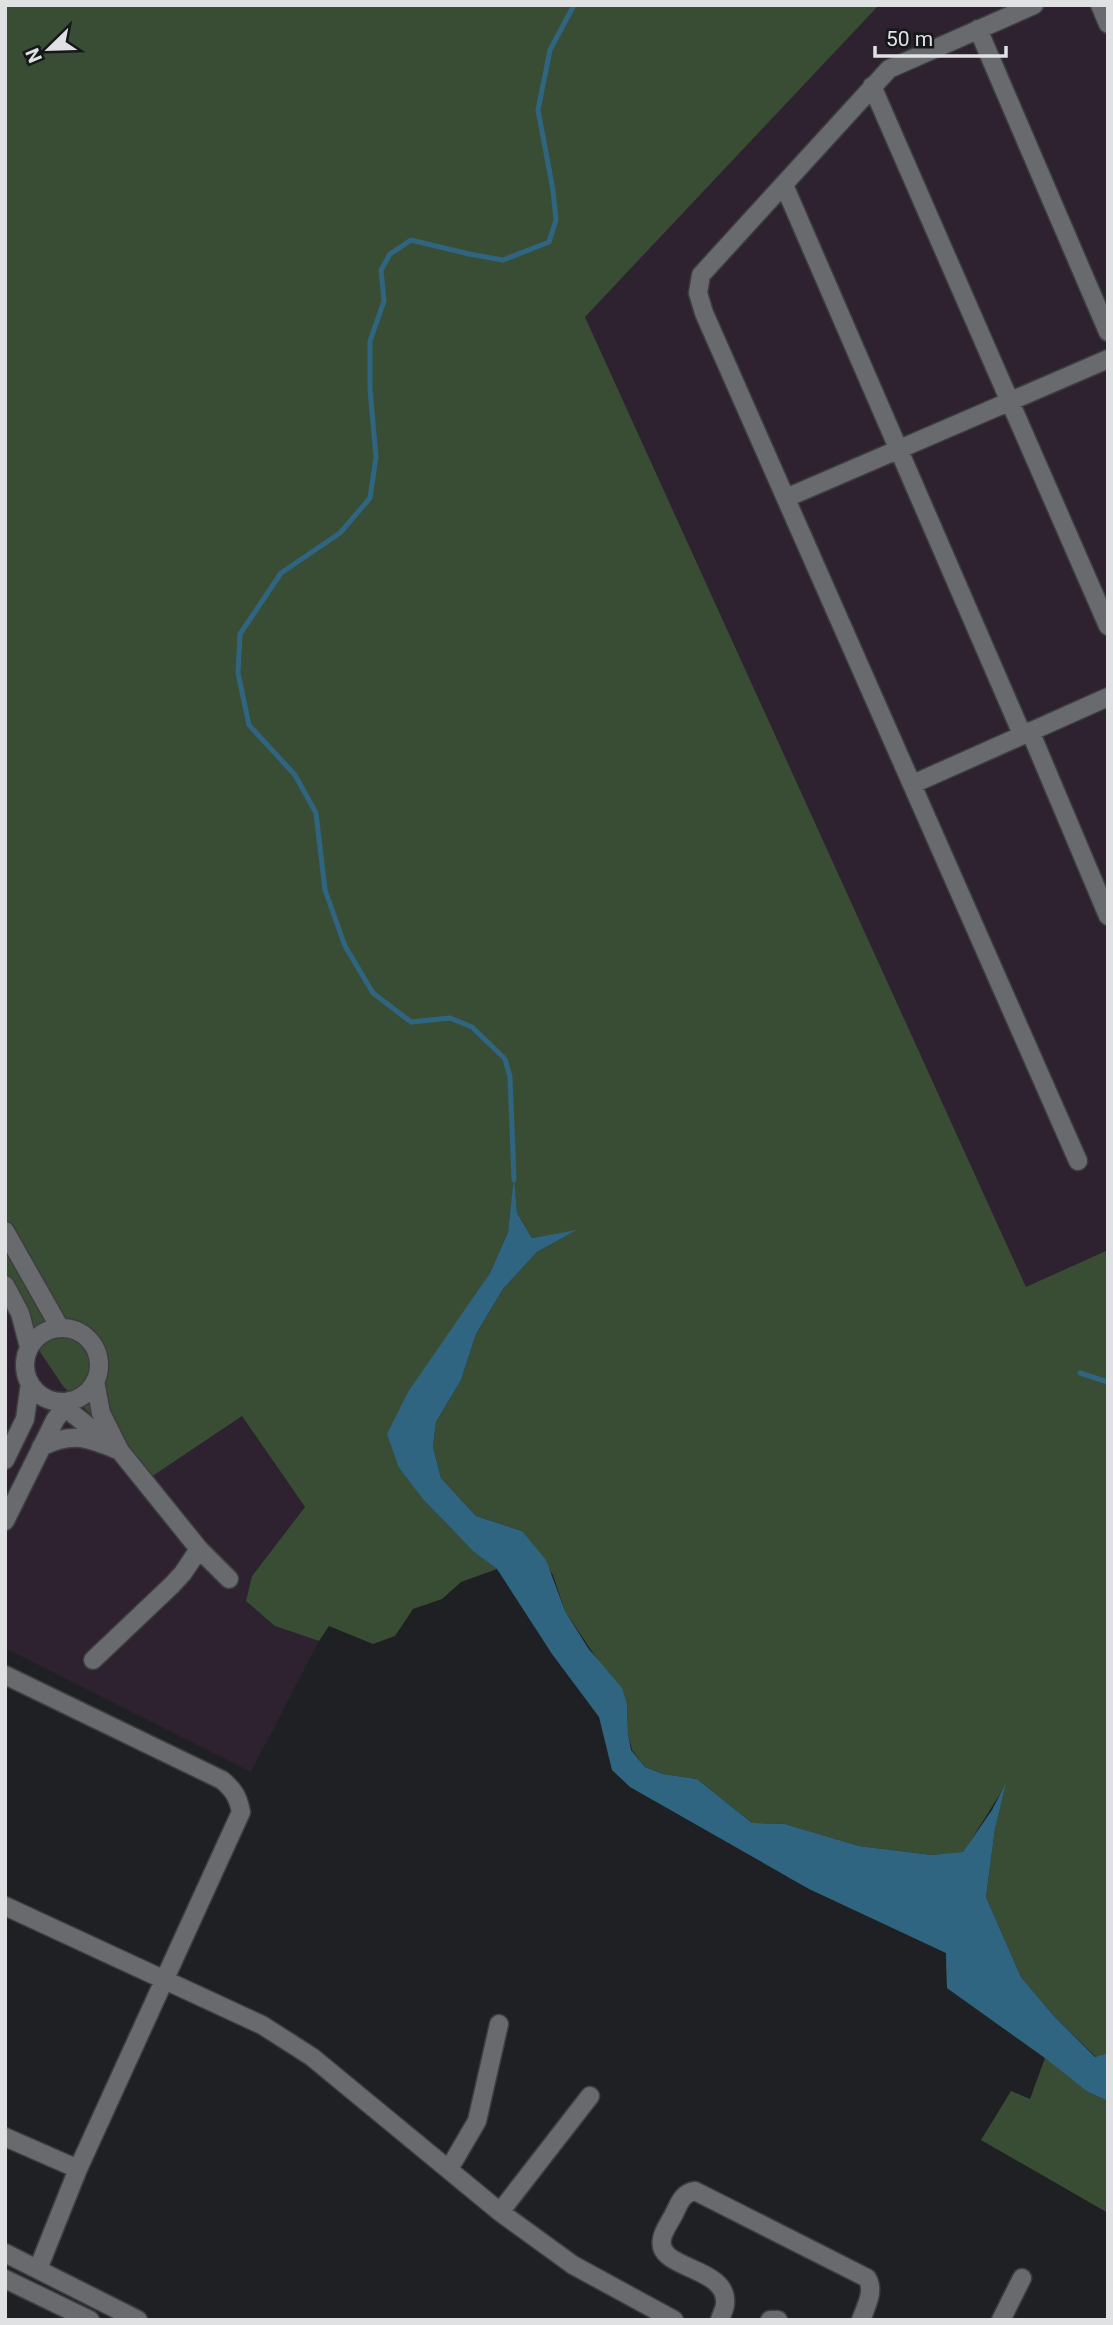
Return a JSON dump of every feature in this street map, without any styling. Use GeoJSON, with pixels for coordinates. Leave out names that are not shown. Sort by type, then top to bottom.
{"type":"FeatureCollection","features":[{"type":"Feature","properties":{"kind":"street"},"geometry":{"type":"LineString","coordinates":[[1034,5],[889,69],[701,275],[698,293],[704,313],[1078,1161]]}},
{"type":"Feature","properties":{"kind":"street"},"geometry":{"type":"LineString","coordinates":[[1100,5],[1108,24]]}},
{"type":"Feature","properties":{"kind":"street"},"geometry":{"type":"LineString","coordinates":[[978,29],[1108,332]]}},
{"type":"Feature","properties":{"kind":"street"},"geometry":{"type":"LineString","coordinates":[[872,86],[1108,626]]}},
{"type":"Feature","properties":{"kind":"street"},"geometry":{"type":"LineString","coordinates":[[784,185],[898,449],[1108,916]]}},
{"type":"Feature","properties":{"kind":"street"},"geometry":{"type":"LineString","coordinates":[[786,498],[1108,359]]}},
{"type":"Feature","properties":{"kind":"street"},"geometry":{"type":"LineString","coordinates":[[913,783],[1108,697]]}},
{"type":"Feature","properties":{"kind":"street"},"geometry":{"type":"LineString","coordinates":[[5,1231],[60,1328]]}},
{"type":"Feature","properties":{"kind":"street"},"geometry":{"type":"LineString","coordinates":[[5,1284],[20,1313],[29,1347],[25,1369],[30,1383],[25,1419],[5,1460]]}},
{"type":"Feature","properties":{"kind":"street"},"geometry":{"type":"LineString","coordinates":[[29,1347],[39,1336],[60,1328],[82,1334],[92,1345],[98,1359],[95,1381],[101,1413],[120,1451]]}},
{"type":"Feature","properties":{"kind":"street"},"geometry":{"type":"LineString","coordinates":[[5,1521],[55,1420],[66,1404],[85,1393],[95,1381]]}},
{"type":"Feature","properties":{"kind":"street"},"geometry":{"type":"LineString","coordinates":[[30,1383],[47,1398],[66,1404],[120,1451],[199,1549],[229,1579]]}},
{"type":"Feature","properties":{"kind":"street"},"geometry":{"type":"LineString","coordinates":[[41,1447],[57,1439],[73,1436],[120,1451]]}},
{"type":"Feature","properties":{"kind":"street"},"geometry":{"type":"LineString","coordinates":[[93,1660],[172,1585],[199,1549]]}},
{"type":"Feature","properties":{"kind":"street"},"geometry":{"type":"LineString","coordinates":[[5,1675],[222,1780],[233,1789],[239,1799],[241,1812],[78,2169],[38,2269]]}},
{"type":"Feature","properties":{"kind":"street"},"geometry":{"type":"LineString","coordinates":[[5,1906],[262,2025],[312,2057],[499,2212],[573,2265],[674,2320]]}},
{"type":"Feature","properties":{"kind":"street"},"geometry":{"type":"LineString","coordinates":[[449,2169],[477,2121],[499,2024]]}},
{"type":"Feature","properties":{"kind":"street"},"geometry":{"type":"LineString","coordinates":[[499,2212],[590,2096]]}},
{"type":"Feature","properties":{"kind":"street"},"geometry":{"type":"LineString","coordinates":[[5,2137],[78,2169]]}},
{"type":"Feature","properties":{"kind":"street"},"geometry":{"type":"LineString","coordinates":[[720,2320],[726,2304],[723,2291],[716,2281],[668,2257],[662,2248],[662,2238],[684,2196],[690,2192],[695,2191],[867,2278],[871,2284],[870,2293],[861,2320]]}},
{"type":"Feature","properties":{"kind":"street"},"geometry":{"type":"LineString","coordinates":[[5,2253],[138,2320]]}},
{"type":"Feature","properties":{"kind":"street"},"geometry":{"type":"LineString","coordinates":[[1001,2320],[1022,2278]]}},
{"type":"Feature","properties":{"kind":"street"},"geometry":{"type":"LineString","coordinates":[[5,2279],[90,2320]]}},
{"type":"Feature","properties":{"kind":"street"},"geometry":{"type":"LineString","coordinates":[[770,2320],[778,2320]]}},
{"type":"Feature","properties":{"kind":"shaded area"},"geometry":{"type":"Polygon","coordinates":[[[879,5],[1108,5],[1108,1250],[1026,1288],[585,317],[879,5]]]}},
{"type":"Feature","properties":{"kind":"shaded area"},"geometry":{"type":"Polygon","coordinates":[[[5,1288],[242,1415],[305,1507],[252,1576],[275,1626],[319,1641],[251,1772],[5,1648],[5,1288]]]}},
{"type":"Feature","properties":{"kind":"green space"},"geometry":{"type":"Polygon","coordinates":[[[5,5],[879,5],[585,317],[1026,1287],[1108,1250],[1108,2053],[1096,2057],[1053,2015],[1021,1977],[986,1897],[995,1829],[1005,1786],[963,1853],[932,1855],[859,1846],[785,1824],[752,1823],[697,1779],[663,1774],[645,1767],[632,1750],[628,1734],[627,1704],[565,1611],[553,1575],[522,1531],[476,1516],[441,1478],[433,1447],[436,1422],[461,1380],[476,1334],[503,1289],[537,1252],[575,1231],[532,1238],[517,1213],[514,1181],[508,1232],[490,1273],[455,1326],[399,1468],[445,1522],[497,1569],[461,1582],[442,1599],[413,1609],[395,1636],[373,1644],[329,1626],[319,1641],[275,1626],[246,1601],[252,1576],[305,1507],[242,1416],[151,1477],[63,1386],[26,1331],[5,1288],[5,5]]]}},
{"type":"Feature","properties":{"kind":"green space"},"geometry":{"type":"Polygon","coordinates":[[[787,1877],[892,1880],[1088,2092],[1108,2101],[1108,2213],[981,2140],[1011,2091],[1030,2099],[1045,2058],[947,1988],[946,1953],[787,1877]]]}},
{"type":"Feature","properties":{"kind":"water"},"geometry":{"type":"Polygon","coordinates":[[[514,1176],[517,1213],[532,1238],[577,1230],[537,1252],[503,1289],[476,1334],[461,1380],[436,1422],[433,1447],[441,1478],[476,1516],[522,1531],[546,1560],[565,1611],[588,1648],[622,1688],[627,1704],[631,1750],[645,1767],[663,1774],[697,1779],[752,1823],[785,1824],[859,1846],[932,1855],[963,1852],[992,1810],[1006,1783],[995,1829],[986,1897],[1021,1977],[1053,2015],[1095,2057],[1108,2053],[1108,2101],[1088,2092],[947,1988],[946,1953],[809,1889],[630,1787],[612,1770],[599,1717],[552,1654],[497,1569],[473,1551],[423,1499],[399,1468],[387,1434],[408,1392],[490,1273],[508,1232],[514,1176]]]}},
{"type":"Feature","properties":{"kind":"waterway"},"geometry":{"type":"LineString","coordinates":[[514,1180],[510,1077],[505,1059],[472,1027],[450,1018],[411,1022],[373,993],[345,946],[325,890],[316,813],[295,775],[249,725],[238,673],[240,634],[281,573],[340,533],[370,498],[376,457],[370,389],[370,341],[384,301],[381,270],[390,254],[411,240],[503,260],[549,242],[556,220],[538,110],[550,50],[574,5]]}},
{"type":"Feature","properties":{"kind":"waterway"},"geometry":{"type":"LineString","coordinates":[[1080,1373],[1108,1382]]}}]}
